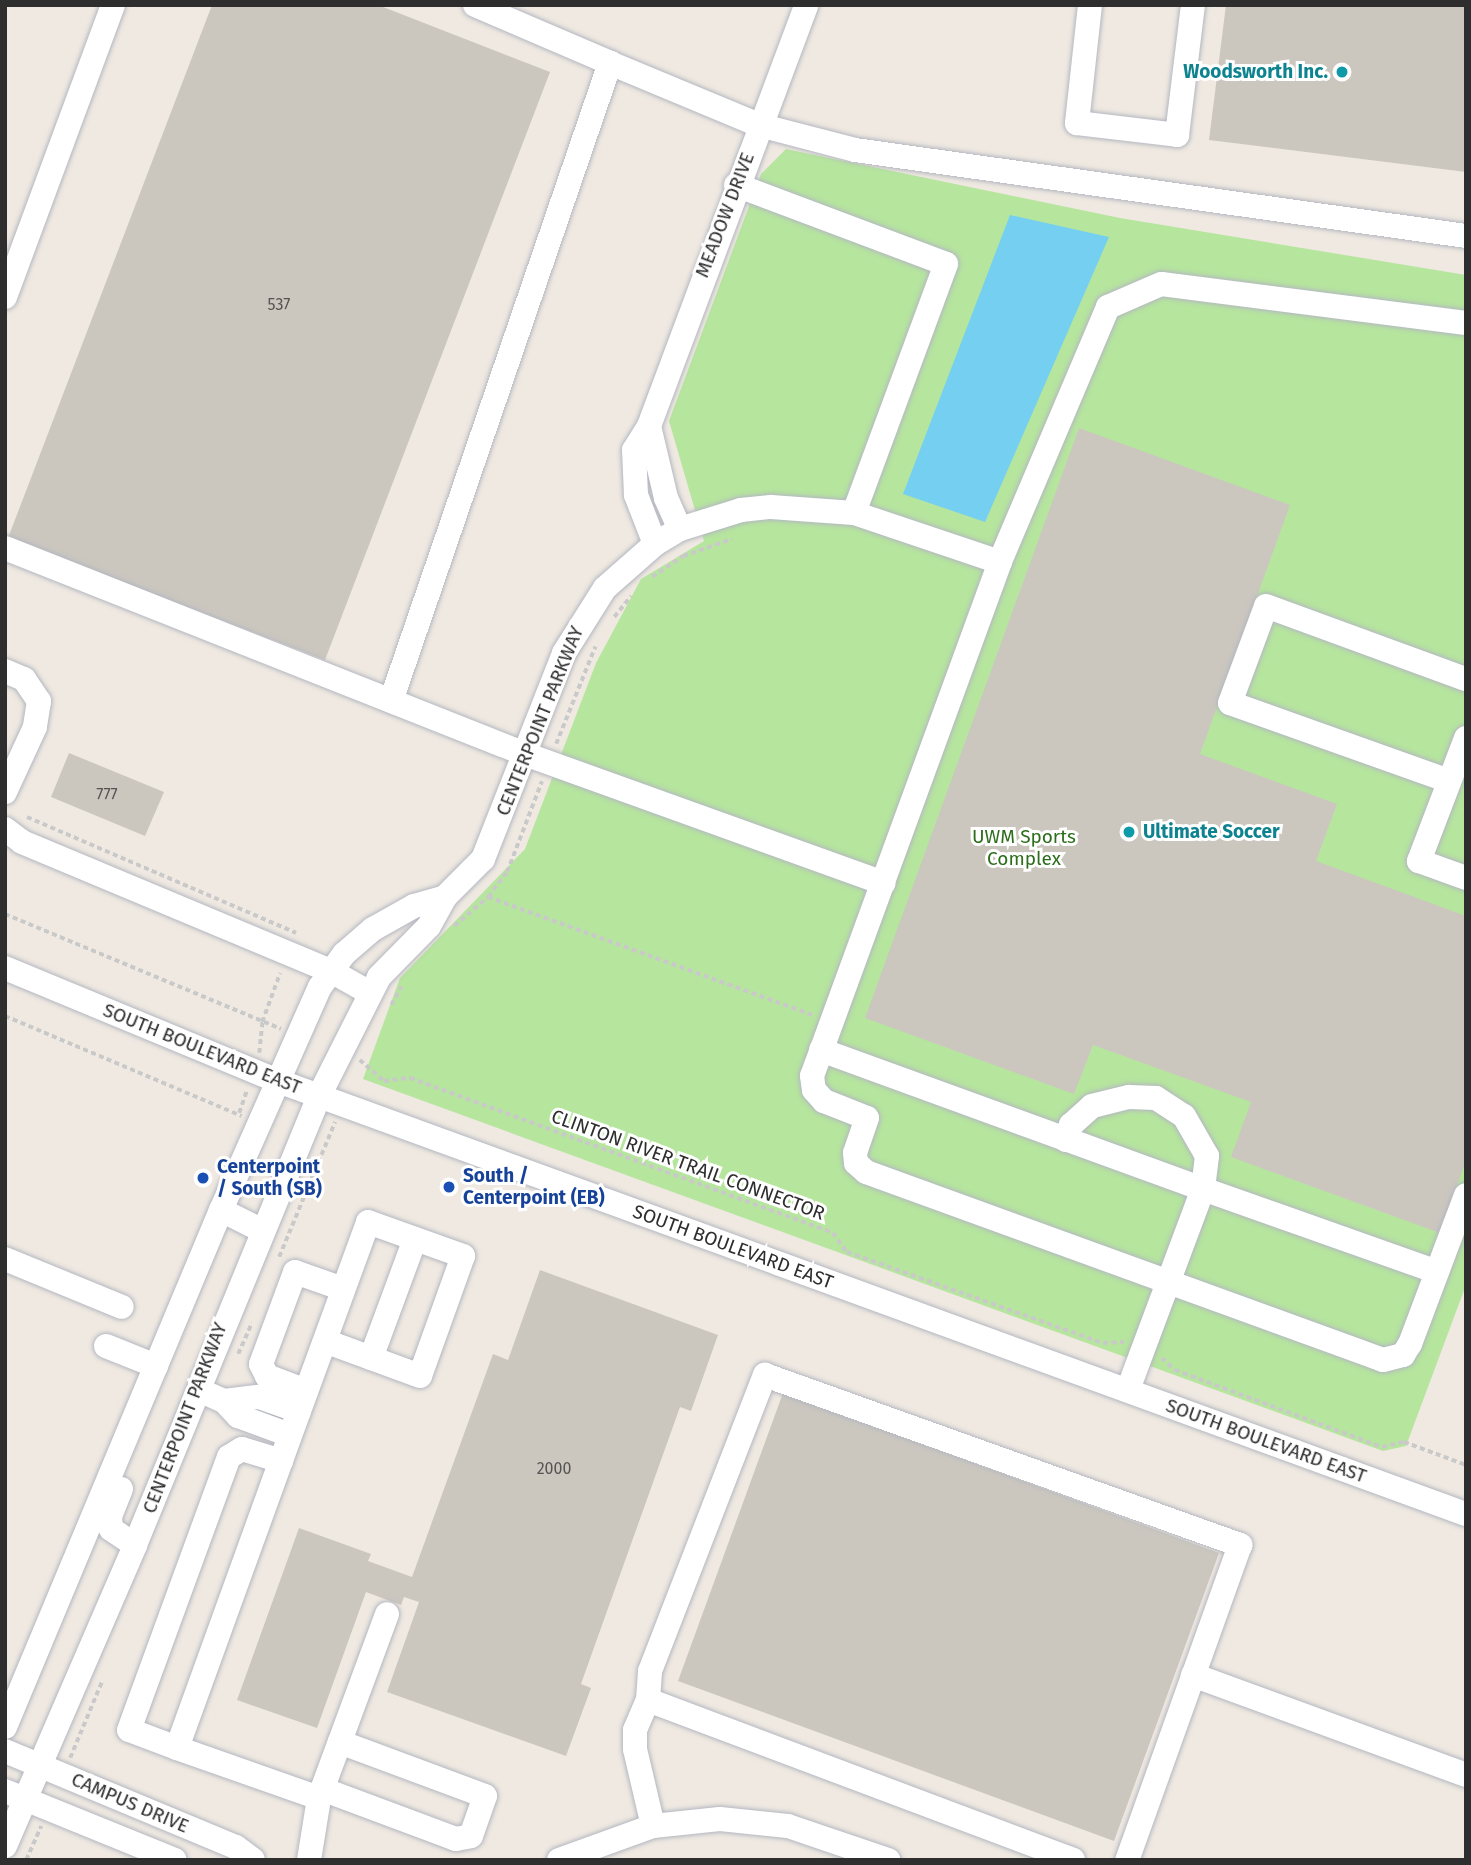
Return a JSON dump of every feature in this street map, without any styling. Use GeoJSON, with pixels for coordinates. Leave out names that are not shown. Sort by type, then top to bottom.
{"type":"FeatureCollection","features":[{"type":"Feature","properties":{"kind":"street"},"geometry":{"type":"LineString","coordinates":[[5,297],[113,5]]}},
{"type":"Feature","properties":{"kind":"street"},"geometry":{"type":"LineString","coordinates":[[475,5],[759,125],[855,149],[1466,236]]}},
{"type":"Feature","properties":{"kind":"street","name":"MEADOW DRIVE"},"geometry":{"type":"LineString","coordinates":[[655,544],[632,474],[634,450],[649,426],[736,185],[806,5]]}},
{"type":"Feature","properties":{"kind":"street"},"geometry":{"type":"LineString","coordinates":[[1090,5],[1077,123],[1177,135],[1193,5]]}},
{"type":"Feature","properties":{"kind":"street"},"geometry":{"type":"LineString","coordinates":[[391,701],[610,63]]}},
{"type":"Feature","properties":{"kind":"street"},"geometry":{"type":"LineString","coordinates":[[736,185],[946,264],[854,513]]}},
{"type":"Feature","properties":{"kind":"street"},"geometry":{"type":"LineString","coordinates":[[1466,323],[1161,284],[1108,307],[1000,562],[813,1076],[814,1090],[824,1101],[867,1118],[855,1153],[856,1163],[866,1172],[1382,1360],[1403,1355],[1410,1344],[1466,1195]]}},
{"type":"Feature","properties":{"kind":"street"},"geometry":{"type":"LineString","coordinates":[[649,426],[667,499],[680,529]]}},
{"type":"Feature","properties":{"kind":"street","name":"CENTERPOINT PARKWAY"},"geometry":{"type":"LineString","coordinates":[[5,1846],[16,1795],[42,1766],[199,1390],[261,1230],[319,1096],[370,993],[429,926],[446,897],[488,850],[578,624],[613,579],[655,544],[697,521],[761,508],[854,513],[1000,562]]}},
{"type":"Feature","properties":{"kind":"street"},"geometry":{"type":"LineString","coordinates":[[5,548],[525,754],[884,883]]}},
{"type":"Feature","properties":{"kind":"street"},"geometry":{"type":"LineString","coordinates":[[1449,781],[1230,703],[1266,607],[1465,677]]}},
{"type":"Feature","properties":{"kind":"street"},"geometry":{"type":"LineString","coordinates":[[5,671],[24,679],[39,701],[35,727],[5,792]]}},
{"type":"Feature","properties":{"kind":"street"},"geometry":{"type":"LineString","coordinates":[[1466,738],[1419,861],[1466,878]]}},
{"type":"Feature","properties":{"kind":"street"},"geometry":{"type":"LineString","coordinates":[[14,822],[22,842],[331,971],[370,993]]}},
{"type":"Feature","properties":{"kind":"street"},"geometry":{"type":"LineString","coordinates":[[5,1727],[221,1210],[331,971],[373,929],[414,906],[446,897]]}},
{"type":"Feature","properties":{"kind":"street","name":"SOUTH BOULEVARD EAST"},"geometry":{"type":"LineString","coordinates":[[5,968],[278,1082],[1466,1514]]}},
{"type":"Feature","properties":{"kind":"street"},"geometry":{"type":"LineString","coordinates":[[821,1050],[1437,1272]]}},
{"type":"Feature","properties":{"kind":"street"},"geometry":{"type":"LineString","coordinates":[[1066,1140],[1071,1125],[1092,1106],[1129,1097],[1156,1098],[1184,1116],[1207,1156],[1203,1189],[1128,1390]]}},
{"type":"Feature","properties":{"kind":"street"},"geometry":{"type":"LineString","coordinates":[[221,1210],[261,1230]]}},
{"type":"Feature","properties":{"kind":"street"},"geometry":{"type":"LineString","coordinates":[[177,1748],[368,1222],[463,1256],[420,1376],[325,1341]]}},
{"type":"Feature","properties":{"kind":"street"},"geometry":{"type":"LineString","coordinates":[[371,1358],[415,1239]]}},
{"type":"Feature","properties":{"kind":"street"},"geometry":{"type":"LineString","coordinates":[[5,1259],[122,1307]]}},
{"type":"Feature","properties":{"kind":"street"},"geometry":{"type":"LineString","coordinates":[[302,1401],[267,1376],[261,1364],[295,1272],[344,1289]]}},
{"type":"Feature","properties":{"kind":"street"},"geometry":{"type":"LineString","coordinates":[[106,1346],[153,1374]]}},
{"type":"Feature","properties":{"kind":"street"},"geometry":{"type":"LineString","coordinates":[[135,1545],[111,1529],[110,1516],[145,1433],[153,1374]]}},
{"type":"Feature","properties":{"kind":"street"},"geometry":{"type":"LineString","coordinates":[[653,1826],[635,1749],[635,1730],[648,1700],[650,1671],[765,1375],[1240,1545],[1127,1860]]}},
{"type":"Feature","properties":{"kind":"street"},"geometry":{"type":"LineString","coordinates":[[199,1390],[224,1401],[238,1416],[290,1435]]}},
{"type":"Feature","properties":{"kind":"street"},"geometry":{"type":"LineString","coordinates":[[224,1401],[259,1397],[302,1401]]}},
{"type":"Feature","properties":{"kind":"street"},"geometry":{"type":"LineString","coordinates":[[281,1461],[242,1449],[229,1457],[129,1730],[456,1839],[471,1836],[485,1796],[340,1742]]}},
{"type":"Feature","properties":{"kind":"street"},"geometry":{"type":"LineString","coordinates":[[309,1860],[320,1793],[387,1614]]}},
{"type":"Feature","properties":{"kind":"street"},"geometry":{"type":"LineString","coordinates":[[1193,1675],[1466,1775]]}},
{"type":"Feature","properties":{"kind":"street"},"geometry":{"type":"LineString","coordinates":[[648,1700],[1073,1860]]}},
{"type":"Feature","properties":{"kind":"street","name":"CAMPUS DRIVE"},"geometry":{"type":"LineString","coordinates":[[5,1751],[236,1847],[253,1860]]}},
{"type":"Feature","properties":{"kind":"street","name":"CAMPUS DRIVE"},"geometry":{"type":"LineString","coordinates":[[16,1795],[175,1860]]}},
{"type":"Feature","properties":{"kind":"street"},"geometry":{"type":"LineString","coordinates":[[559,1860],[653,1826],[720,1819],[755,1821],[820,1835],[888,1860]]}},
{"type":"Feature","properties":{"kind":"path"},"geometry":{"type":"LineString","coordinates":[[645,583],[683,556],[732,539]]}},
{"type":"Feature","properties":{"kind":"path"},"geometry":{"type":"LineString","coordinates":[[613,618],[637,590]]}},
{"type":"Feature","properties":{"kind":"path"},"geometry":{"type":"LineString","coordinates":[[554,750],[598,640]]}},
{"type":"Feature","properties":{"kind":"path"},"geometry":{"type":"LineString","coordinates":[[14,822],[298,930],[292,942]]}},
{"type":"Feature","properties":{"kind":"path"},"geometry":{"type":"LineString","coordinates":[[488,897],[822,1018]]}},
{"type":"Feature","properties":{"kind":"path"},"geometry":{"type":"LineString","coordinates":[[5,914],[285,1031]]}},
{"type":"Feature","properties":{"kind":"path"},"geometry":{"type":"LineString","coordinates":[[262,1043],[262,1022],[282,964]]}},
{"type":"Feature","properties":{"kind":"path"},"geometry":{"type":"LineString","coordinates":[[5,1016],[244,1117]]}},
{"type":"Feature","properties":{"kind":"path","name":"CLINTON RIVER TRAIL CONNECTOR"},"geometry":{"type":"LineString","coordinates":[[352,1057],[384,1081],[410,1078],[833,1233],[847,1251],[860,1256],[1104,1343],[1131,1342]]}},
{"type":"Feature","properties":{"kind":"path"},"geometry":{"type":"LineString","coordinates":[[276,1265],[331,1132]]}},
{"type":"Feature","properties":{"kind":"path"},"geometry":{"type":"LineString","coordinates":[[234,1364],[255,1315]]}},
{"type":"Feature","properties":{"kind":"path"},"geometry":{"type":"LineString","coordinates":[[1155,1351],[1175,1370],[1382,1447],[1404,1442],[1466,1465]]}},
{"type":"Feature","properties":{"kind":"path"},"geometry":{"type":"LineString","coordinates":[[26,1860],[43,1823]]}},
{"type":"Feature","properties":{"kind":"green space","name":"UWM Sports Complex"},"geometry":{"type":"Polygon","coordinates":[[[786,149],[1120,218],[1466,275],[1466,1285],[1406,1446],[1383,1451],[363,1079],[400,978],[525,849],[596,663],[641,579],[704,541],[669,421],[761,174],[786,149]]]}},
{"type":"Feature","properties":{"kind":"water"},"geometry":{"type":"Polygon","coordinates":[[[1010,215],[1109,237],[985,522],[903,494],[1010,215]]]}},
{"type":"Feature","properties":{"kind":"building"},"geometry":{"type":"Polygon","coordinates":[[[212,5],[378,5],[550,72],[325,660],[8,538],[212,5]]]}},
{"type":"Feature","properties":{"kind":"building","name":"Woodsworth Inc."},"geometry":{"type":"Polygon","coordinates":[[[1226,5],[1466,5],[1466,172],[1209,140],[1226,5]]]}},
{"type":"Feature","properties":{"kind":"building","name":"Ultimate Soccer"},"geometry":{"type":"Polygon","coordinates":[[[1079,428],[1290,505],[1200,754],[1337,804],[1316,861],[1466,916],[1466,1160],[1440,1233],[1231,1157],[1251,1102],[1093,1045],[1074,1094],[865,1018],[1079,428]]]}},
{"type":"Feature","properties":{"kind":"building"},"geometry":{"type":"Polygon","coordinates":[[[69,753],[164,792],[145,836],[51,797],[69,753]]]}},
{"type":"Feature","properties":{"kind":"building"},"geometry":{"type":"Polygon","coordinates":[[[540,1270],[718,1335],[691,1411],[680,1407],[581,1684],[591,1688],[566,1756],[387,1692],[419,1602],[404,1597],[401,1605],[366,1592],[317,1728],[237,1700],[299,1528],[371,1554],[368,1561],[412,1577],[493,1354],[508,1360],[540,1270]]]}},
{"type":"Feature","properties":{"kind":"building"},"geometry":{"type":"Polygon","coordinates":[[[783,1393],[1219,1553],[1114,1841],[678,1681],[783,1393]]]}},
{"type":"Feature","properties":{"kind":"place","name":"Woodsworth Inc."},"geometry":{"type":"Point","coordinates":[1342,72]}},
{"type":"Feature","properties":{"kind":"place","name":"Ultimate Soccer"},"geometry":{"type":"Point","coordinates":[1129,832]}},
{"type":"Feature","properties":{"kind":"place","name":"Centerpoint / South (SB)"},"geometry":{"type":"Point","coordinates":[203,1178]}},
{"type":"Feature","properties":{"kind":"place","name":"South / Centerpoint (EB)"},"geometry":{"type":"Point","coordinates":[449,1187]}}]}
